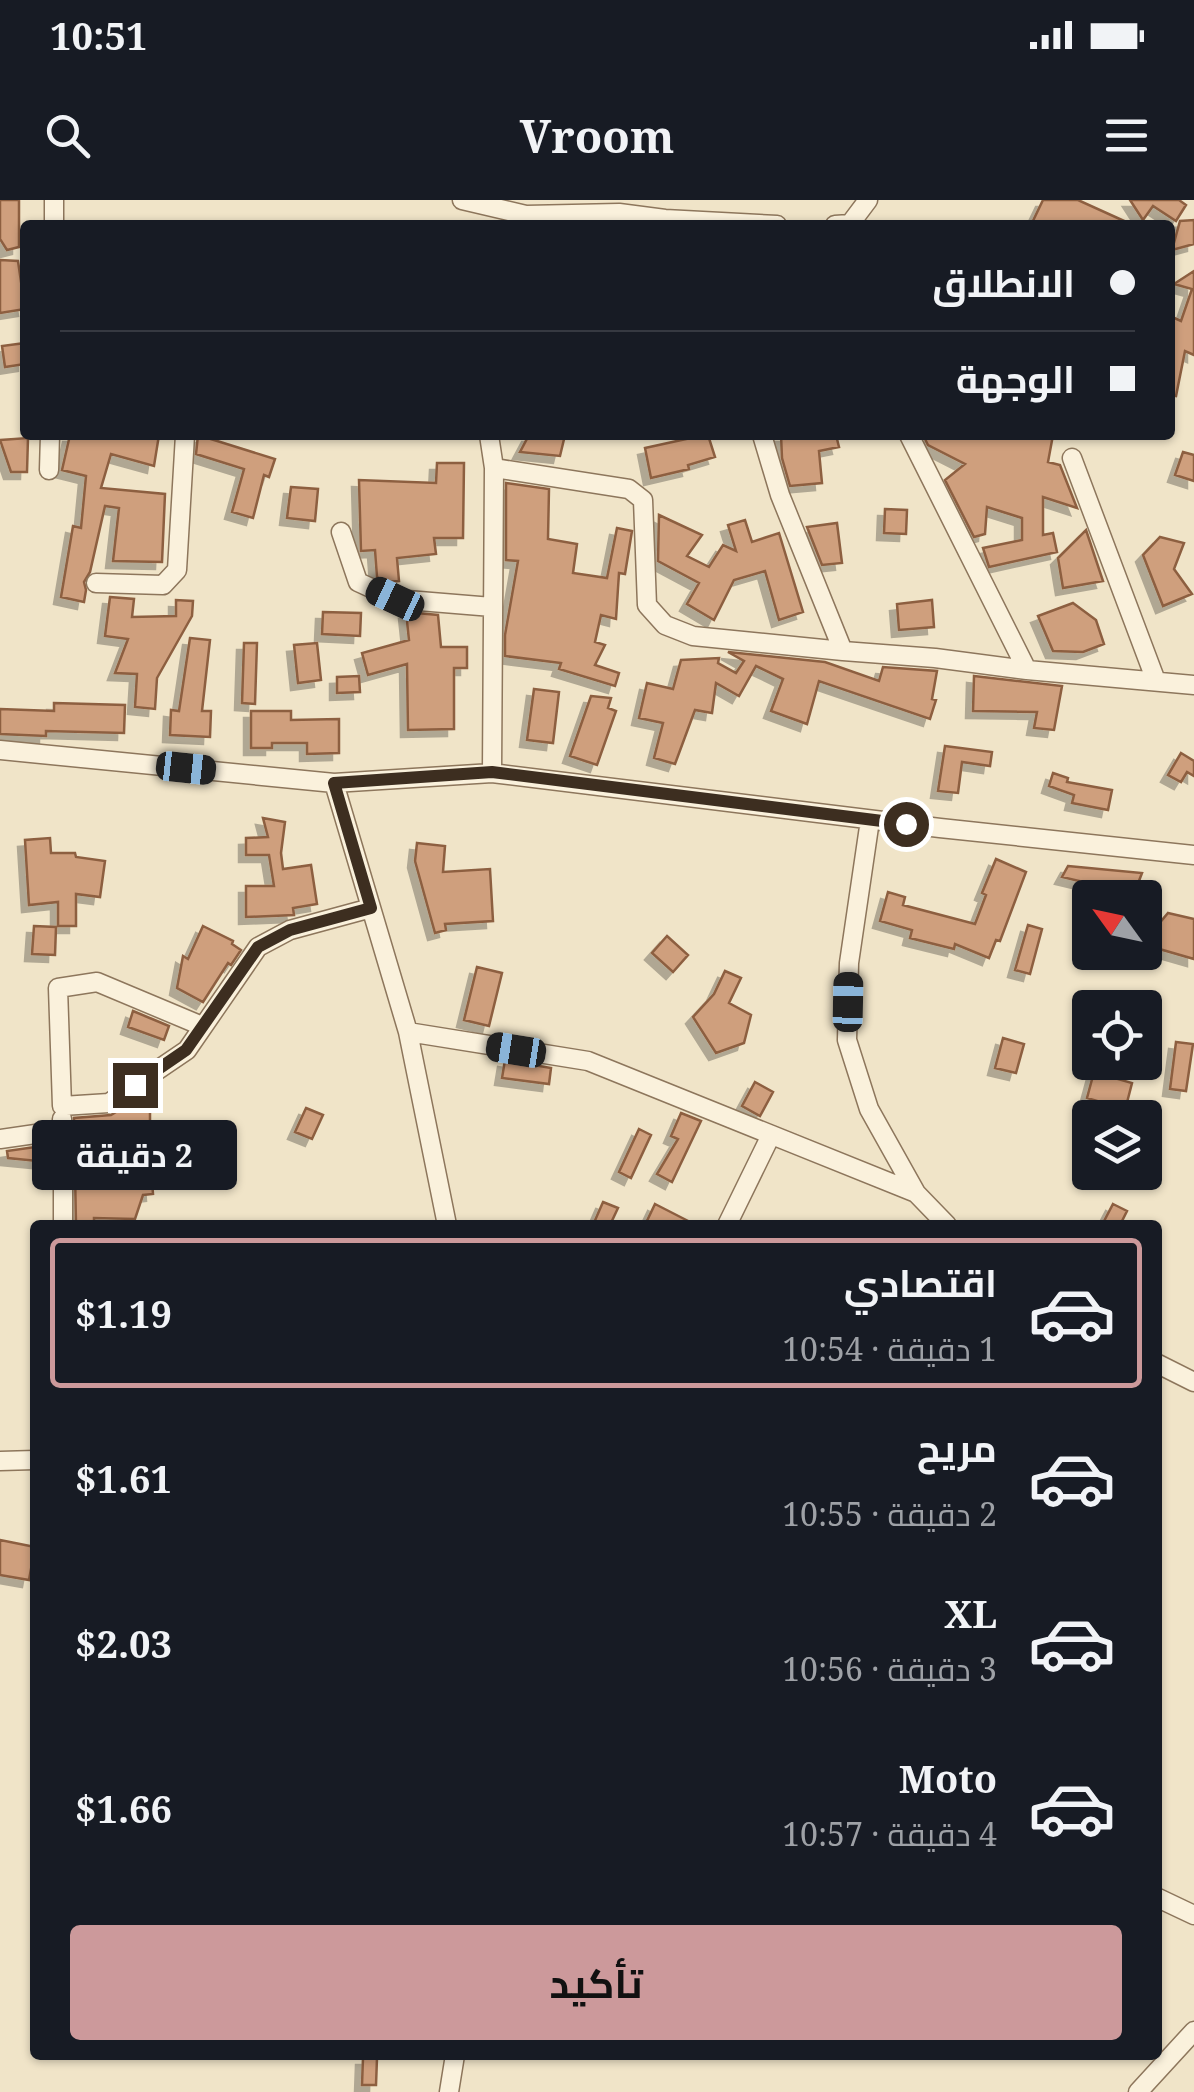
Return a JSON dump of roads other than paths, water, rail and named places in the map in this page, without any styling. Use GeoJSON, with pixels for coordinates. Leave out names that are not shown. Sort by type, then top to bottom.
{"type":"FeatureCollection","features":[{"type":"Feature","properties":{"kind":"street"},"geometry":{"type":"LineString","coordinates":[[462,200],[526,215],[621,206],[662,220]]}},
{"type":"Feature","properties":{"kind":"street"},"geometry":{"type":"LineString","coordinates":[[50,440],[50,470]]}},
{"type":"Feature","properties":{"kind":"street"},"geometry":{"type":"LineString","coordinates":[[96,583],[163,585],[177,570],[186,440]]}},
{"type":"Feature","properties":{"kind":"street"},"geometry":{"type":"LineString","coordinates":[[490,440],[494,468],[492,772]]}},
{"type":"Feature","properties":{"kind":"street"},"geometry":{"type":"LineString","coordinates":[[764,440],[780,495],[844,652]]}},
{"type":"Feature","properties":{"kind":"street"},"geometry":{"type":"LineString","coordinates":[[912,440],[1028,670]]}},
{"type":"Feature","properties":{"kind":"street"},"geometry":{"type":"LineString","coordinates":[[1072,458],[1156,682]]}},
{"type":"Feature","properties":{"kind":"street"},"geometry":{"type":"LineString","coordinates":[[494,468],[629,489],[642,500],[647,605],[665,625],[693,636],[1194,685]]}},
{"type":"Feature","properties":{"kind":"street"},"geometry":{"type":"LineString","coordinates":[[341,532],[358,582],[395,599],[492,607]]}},
{"type":"Feature","properties":{"kind":"street"},"geometry":{"type":"LineString","coordinates":[[0,750],[334,783],[492,772],[870,820],[1194,855]]}},
{"type":"Feature","properties":{"kind":"street"},"geometry":{"type":"LineString","coordinates":[[334,783],[408,1032],[446,1220]]}},
{"type":"Feature","properties":{"kind":"street"},"geometry":{"type":"LineString","coordinates":[[870,820],[849,964],[847,1040],[869,1109],[916,1194],[942,1220]]}},
{"type":"Feature","properties":{"kind":"street"},"geometry":{"type":"LineString","coordinates":[[62,1106],[109,1102],[186,1050],[258,947],[290,930],[371,908]]}},
{"type":"Feature","properties":{"kind":"street"},"geometry":{"type":"LineString","coordinates":[[63,1220],[58,988],[97,982],[202,1026]]}},
{"type":"Feature","properties":{"kind":"street"},"geometry":{"type":"LineString","coordinates":[[408,1032],[588,1061],[916,1194]]}},
{"type":"Feature","properties":{"kind":"street"},"geometry":{"type":"LineString","coordinates":[[0,1140],[63,1130]]}},
{"type":"Feature","properties":{"kind":"street"},"geometry":{"type":"LineString","coordinates":[[728,1220],[770,1135]]}},
{"type":"Feature","properties":{"kind":"street"},"geometry":{"type":"LineString","coordinates":[[1162,1366],[1194,1382]]}},
{"type":"Feature","properties":{"kind":"street"},"geometry":{"type":"LineString","coordinates":[[0,1460],[30,1460]]}},
{"type":"Feature","properties":{"kind":"street"},"geometry":{"type":"LineString","coordinates":[[1162,1900],[1194,1915]]}},
{"type":"Feature","properties":{"kind":"street"},"geometry":{"type":"LineString","coordinates":[[1138,2092],[1194,2031]]}},
{"type":"Feature","properties":{"kind":"street"},"geometry":{"type":"LineString","coordinates":[[450,2092],[454,2060]]}}]}
